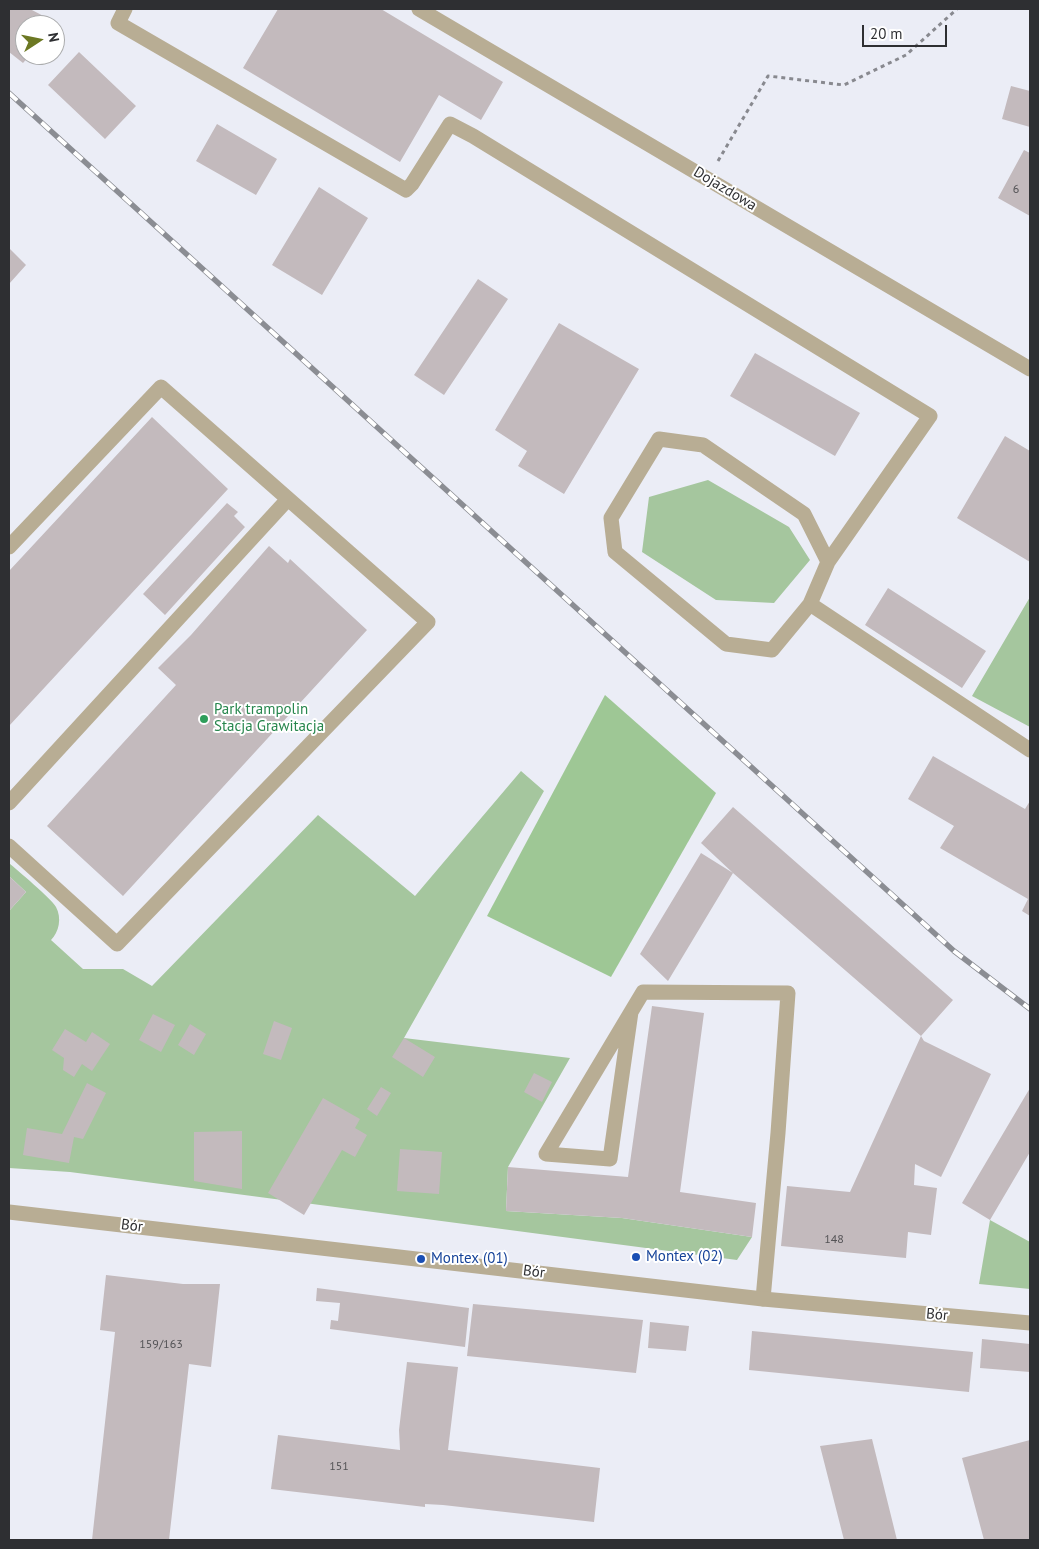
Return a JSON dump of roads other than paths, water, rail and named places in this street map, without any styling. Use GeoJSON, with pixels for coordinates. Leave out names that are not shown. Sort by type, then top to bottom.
{"type":"FeatureCollection","features":[{"type":"Feature","properties":{"kind":"street"},"geometry":{"type":"LineString","coordinates":[[125,9],[118,23],[406,190],[412,184],[450,124],[473,136],[930,416],[828,562],[810,604],[772,650],[726,644],[615,552],[611,518],[659,439],[703,445],[804,514],[828,562]]}},
{"type":"Feature","properties":{"kind":"street","name":"Dojazdowa"},"geometry":{"type":"LineString","coordinates":[[419,9],[1030,369]]}},
{"type":"Feature","properties":{"kind":"street"},"geometry":{"type":"LineString","coordinates":[[9,547],[161,387],[428,622],[117,944],[9,846]]}},
{"type":"Feature","properties":{"kind":"street"},"geometry":{"type":"LineString","coordinates":[[9,803],[288,499]]}},
{"type":"Feature","properties":{"kind":"street"},"geometry":{"type":"LineString","coordinates":[[810,604],[1030,750]]}},
{"type":"Feature","properties":{"kind":"street"},"geometry":{"type":"LineString","coordinates":[[631,1012],[610,1159],[546,1154],[586,1087],[631,1012],[643,992],[788,993],[763,1299]]}},
{"type":"Feature","properties":{"kind":"street","name":"Bór"},"geometry":{"type":"LineString","coordinates":[[9,1212],[763,1299],[1030,1323]]}},
{"type":"Feature","properties":{"kind":"railway"},"geometry":{"type":"LineString","coordinates":[[9,93],[954,951],[1030,1009]]}},
{"type":"Feature","properties":{"kind":"place","name":"Park trampolin Stacja Grawitacja"},"geometry":{"type":"Point","coordinates":[204,719]}},
{"type":"Feature","properties":{"kind":"place","name":"Montex (02)"},"geometry":{"type":"Point","coordinates":[636,1257]}},
{"type":"Feature","properties":{"kind":"place","name":"Montex (01)"},"geometry":{"type":"Point","coordinates":[421,1259]}}]}
